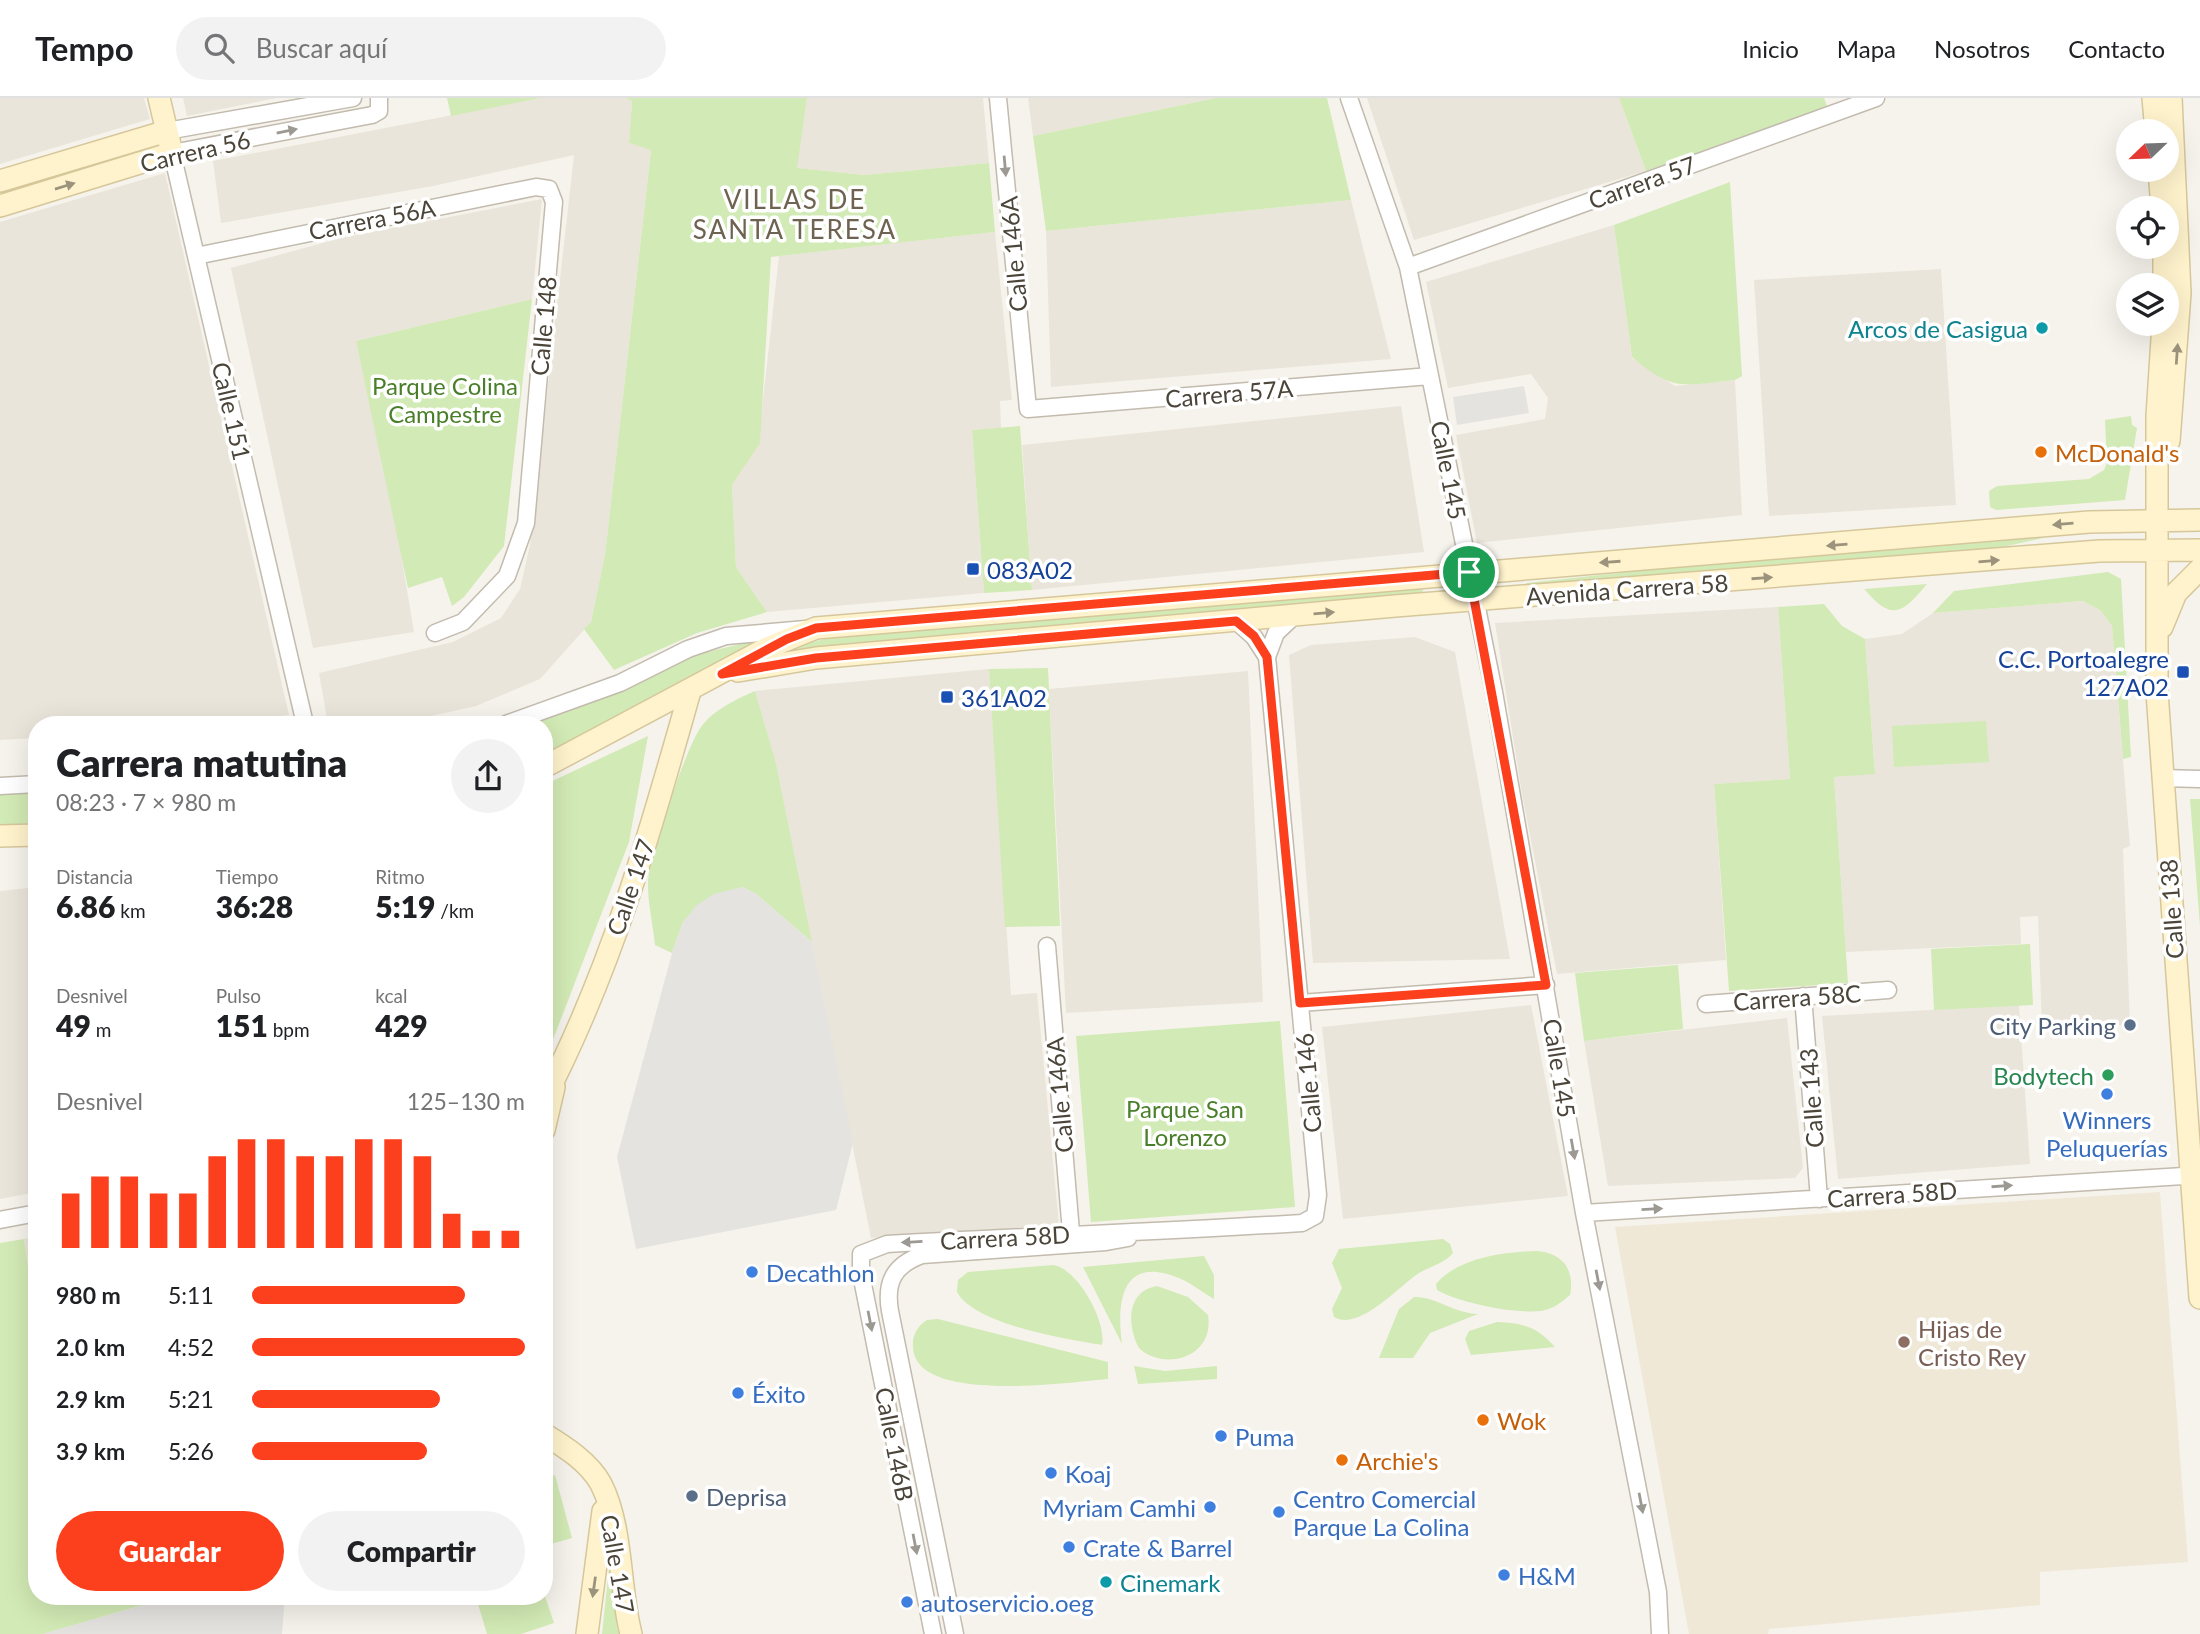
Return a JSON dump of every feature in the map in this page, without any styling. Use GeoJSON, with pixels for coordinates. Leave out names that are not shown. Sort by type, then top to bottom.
{"type":"FeatureCollection","features":[{"type":"Feature","properties":{"kind":"main road","name":"Calle 151"},"geometry":{"type":"LineString","coordinates":[[159,98],[172,153]]}},
{"type":"Feature","properties":{"kind":"main road"},"geometry":{"type":"LineString","coordinates":[[2153,98],[2155,119]]}},
{"type":"Feature","properties":{"kind":"main road","name":"Calle 138"},"geometry":{"type":"LineString","coordinates":[[2159,520],[2172,414],[2180,306],[2171,98]]}},
{"type":"Feature","properties":{"kind":"main road","name":"Carrera 56"},"geometry":{"type":"LineString","coordinates":[[0,181],[167,131]]}},
{"type":"Feature","properties":{"kind":"main road","name":"Carrera 56"},"geometry":{"type":"LineString","coordinates":[[0,206],[172,153]]}},
{"type":"Feature","properties":{"kind":"main road","name":"Calle 138"},"geometry":{"type":"LineString","coordinates":[[2162,336],[2157,416],[2159,520],[2156,646],[2161,778],[2196,1185],[2200,1298]]}},
{"type":"Feature","properties":{"kind":"main road","name":"Avenida Carrera 58"},"geometry":{"type":"LineString","coordinates":[[553,762],[787,639],[816,628],[1469,572],[1781,550],[2089,522],[2200,520]]}},
{"type":"Feature","properties":{"kind":"main road","name":"Avenida Carrera 58"},"geometry":{"type":"LineString","coordinates":[[722,674],[816,658],[1294,615],[2099,551],[2200,550]]}},
{"type":"Feature","properties":{"kind":"main road"},"geometry":{"type":"LineString","coordinates":[[2156,646],[2170,603],[2200,569]]}},
{"type":"Feature","properties":{"kind":"main road","name":"Calle 147"},"geometry":{"type":"LineString","coordinates":[[553,1082],[638,870],[690,691]]}},
{"type":"Feature","properties":{"kind":"main road"},"geometry":{"type":"LineString","coordinates":[[0,836],[28,835]]}},
{"type":"Feature","properties":{"kind":"main road","name":"Calle 147"},"geometry":{"type":"LineString","coordinates":[[553,1087],[555,1078]]}},
{"type":"Feature","properties":{"kind":"main road","name":"Calle 147"},"geometry":{"type":"LineString","coordinates":[[553,1440],[581,1460],[594,1474],[605,1495],[631,1634]]}},
{"type":"Feature","properties":{"kind":"main road","name":"Calle 147"},"geometry":{"type":"LineString","coordinates":[[587,1634],[605,1495]]}},
{"type":"Feature","properties":{"kind":"street","name":"Carrera 56"},"geometry":{"type":"LineString","coordinates":[[167,131],[354,98]]}},
{"type":"Feature","properties":{"kind":"street","name":"Carrera 56"},"geometry":{"type":"LineString","coordinates":[[172,153],[372,116],[379,111],[379,98]]}},
{"type":"Feature","properties":{"kind":"street","name":"Calle 146A"},"geometry":{"type":"LineString","coordinates":[[998,98],[1028,410]]}},
{"type":"Feature","properties":{"kind":"street","name":"Calle 145"},"geometry":{"type":"LineString","coordinates":[[1349,98],[1408,267],[1475,600],[1546,985],[1584,1213],[1658,1592],[1660,1634]]}},
{"type":"Feature","properties":{"kind":"street","name":"Carrera 57"},"geometry":{"type":"LineString","coordinates":[[1408,267],[1876,98]]}},
{"type":"Feature","properties":{"kind":"street","name":"Calle 151"},"geometry":{"type":"LineString","coordinates":[[172,153],[303,716]]}},
{"type":"Feature","properties":{"kind":"street","name":"Carrera 56A"},"geometry":{"type":"LineString","coordinates":[[196,256],[536,187],[549,189]]}},
{"type":"Feature","properties":{"kind":"street","name":"Calle 148"},"geometry":{"type":"LineString","coordinates":[[435,633],[463,622],[507,576],[526,523],[554,202],[549,189]]}},
{"type":"Feature","properties":{"kind":"street","name":"Carrera 57A"},"geometry":{"type":"LineString","coordinates":[[1028,410],[1430,376]]}},
{"type":"Feature","properties":{"kind":"street"},"geometry":{"type":"LineString","coordinates":[[1267,657],[1276,633],[1294,615]]}},
{"type":"Feature","properties":{"kind":"street"},"geometry":{"type":"LineString","coordinates":[[1236,621],[1254,636],[1267,657]]}},
{"type":"Feature","properties":{"kind":"street","name":"Avenida Carrera 58"},"geometry":{"type":"LineString","coordinates":[[528,716],[620,683],[688,649],[726,636],[816,628]]}},
{"type":"Feature","properties":{"kind":"street","name":"Calle 146"},"geometry":{"type":"LineString","coordinates":[[1267,657],[1318,1195],[1315,1216]]}},
{"type":"Feature","properties":{"kind":"street"},"geometry":{"type":"LineString","coordinates":[[2161,778],[2200,779]]}},
{"type":"Feature","properties":{"kind":"street"},"geometry":{"type":"LineString","coordinates":[[0,786],[28,784]]}},
{"type":"Feature","properties":{"kind":"street","name":"Calle 146A"},"geometry":{"type":"LineString","coordinates":[[1047,946],[1072,1239]]}},
{"type":"Feature","properties":{"kind":"street"},"geometry":{"type":"LineString","coordinates":[[1300,1003],[1546,985]]}},
{"type":"Feature","properties":{"kind":"street","name":"Carrera 58C"},"geometry":{"type":"LineString","coordinates":[[1706,1004],[1888,990]]}},
{"type":"Feature","properties":{"kind":"street","name":"Calle 143"},"geometry":{"type":"LineString","coordinates":[[1803,996],[1819,1199]]}},
{"type":"Feature","properties":{"kind":"street","name":"Carrera 58D"},"geometry":{"type":"LineString","coordinates":[[1584,1213],[1819,1199],[2196,1185]]}},
{"type":"Feature","properties":{"kind":"street"},"geometry":{"type":"LineString","coordinates":[[0,1220],[28,1215]]}},
{"type":"Feature","properties":{"kind":"street","name":"Carrera 58D"},"geometry":{"type":"LineString","coordinates":[[894,1273],[911,1259],[922,1255],[1072,1239],[1302,1223],[1315,1216]]}},
{"type":"Feature","properties":{"kind":"street","name":"Carrera 58D"},"geometry":{"type":"LineString","coordinates":[[861,1254],[887,1244],[1072,1239]]}},
{"type":"Feature","properties":{"kind":"street","name":"Calle 146B"},"geometry":{"type":"LineString","coordinates":[[861,1254],[861,1274],[933,1634]]}},
{"type":"Feature","properties":{"kind":"street","name":"Calle 146B"},"geometry":{"type":"LineString","coordinates":[[894,1273],[888,1283],[890,1311],[955,1634]]}},
{"type":"Feature","properties":{"kind":"shaded area"},"geometry":{"type":"Polygon","coordinates":[[[0,98],[144,98],[150,119],[0,164],[0,98]]]}},
{"type":"Feature","properties":{"kind":"shaded area"},"geometry":{"type":"Polygon","coordinates":[[[183,98],[277,98],[187,116],[183,98]]]}},
{"type":"Feature","properties":{"kind":"shaded area"},"geometry":{"type":"Polygon","coordinates":[[[541,98],[625,98],[632,101],[629,143],[651,149],[605,555],[591,622],[540,679],[476,706],[431,716],[327,716],[319,673],[453,642],[501,618],[520,589],[530,545],[574,155],[433,186],[221,223],[213,161],[541,98]]]}},
{"type":"Feature","properties":{"kind":"shaded area"},"geometry":{"type":"Polygon","coordinates":[[[807,98],[983,98],[989,163],[865,175],[796,168],[807,98]]]}},
{"type":"Feature","properties":{"kind":"shaded area"},"geometry":{"type":"Polygon","coordinates":[[[1028,98],[1216,98],[1033,136],[1028,98]]]}},
{"type":"Feature","properties":{"kind":"shaded area"},"geometry":{"type":"Polygon","coordinates":[[[1367,98],[1619,98],[1646,171],[1414,240],[1367,98]]]}},
{"type":"Feature","properties":{"kind":"shaded area"},"geometry":{"type":"Polygon","coordinates":[[[165,173],[289,715],[28,716],[28,738],[0,740],[0,222],[165,173]]]}},
{"type":"Feature","properties":{"kind":"shaded area"},"geometry":{"type":"Polygon","coordinates":[[[542,199],[532,299],[356,341],[393,506],[414,632],[313,648],[231,268],[341,238],[542,199]]]}},
{"type":"Feature","properties":{"kind":"shaded area"},"geometry":{"type":"Polygon","coordinates":[[[1351,200],[1391,359],[1051,387],[1046,231],[1351,200]]]}},
{"type":"Feature","properties":{"kind":"shaded area"},"geometry":{"type":"Polygon","coordinates":[[[1614,225],[1632,358],[1675,386],[1735,380],[1742,515],[1477,543],[1456,435],[1545,419],[1548,398],[1531,374],[1448,388],[1426,282],[1614,225]]]}},
{"type":"Feature","properties":{"kind":"shaded area"},"geometry":{"type":"Polygon","coordinates":[[[995,232],[1012,400],[1000,401],[1001,428],[972,430],[984,593],[767,612],[736,567],[732,485],[758,445],[779,256],[995,232]]]}},
{"type":"Feature","properties":{"kind":"shaded area"},"geometry":{"type":"Polygon","coordinates":[[[1941,269],[1956,505],[1769,516],[1754,280],[1941,269]]]}},
{"type":"Feature","properties":{"kind":"shaded area"},"geometry":{"type":"Polygon","coordinates":[[[1524,386],[1529,413],[1457,425],[1453,397],[1524,386]]]}},
{"type":"Feature","properties":{"kind":"shaded area"},"geometry":{"type":"Polygon","coordinates":[[[1401,406],[1424,552],[1032,590],[1022,445],[1401,406]]]}},
{"type":"Feature","properties":{"kind":"shaded area"},"geometry":{"type":"Polygon","coordinates":[[[2083,601],[2100,610],[2112,626],[2130,846],[2123,849],[2130,1025],[2042,1029],[2038,916],[2020,917],[2021,944],[1846,952],[1834,777],[1875,773],[1865,639],[1902,634],[1933,613],[2083,601]]]}},
{"type":"Feature","properties":{"kind":"shaded area"},"geometry":{"type":"Polygon","coordinates":[[[1778,607],[1790,779],[1714,784],[1726,960],[1557,974],[1522,794],[1495,623],[1778,607]]]}},
{"type":"Feature","properties":{"kind":"shaded area"},"geometry":{"type":"Polygon","coordinates":[[[1415,637],[1455,652],[1510,959],[1313,963],[1289,655],[1311,645],[1415,637]]]}},
{"type":"Feature","properties":{"kind":"shaded area"},"geometry":{"type":"Polygon","coordinates":[[[989,669],[1011,995],[1037,993],[1059,1225],[871,1238],[776,763],[755,691],[989,669]]]}},
{"type":"Feature","properties":{"kind":"shaded area"},"geometry":{"type":"Polygon","coordinates":[[[1248,671],[1263,1002],[1066,1013],[1049,689],[1248,671]]]}},
{"type":"Feature","properties":{"kind":"shaded area"},"geometry":{"type":"Polygon","coordinates":[[[742,887],[756,894],[812,942],[853,1143],[836,1210],[636,1249],[617,1157],[672,953],[683,922],[697,905],[714,894],[742,887]]]}},
{"type":"Feature","properties":{"kind":"shaded area"},"geometry":{"type":"Polygon","coordinates":[[[28,888],[28,1194],[0,1199],[0,891],[28,888]]]}},
{"type":"Feature","properties":{"kind":"shaded area"},"geometry":{"type":"Polygon","coordinates":[[[1531,1005],[1568,1196],[1343,1219],[1322,1027],[1531,1005]]]}},
{"type":"Feature","properties":{"kind":"shaded area"},"geometry":{"type":"Polygon","coordinates":[[[2019,1005],[2030,1164],[1838,1179],[1822,1016],[2019,1005]]]}},
{"type":"Feature","properties":{"kind":"shaded area"},"geometry":{"type":"Polygon","coordinates":[[[1787,1018],[1803,1168],[1795,1178],[1608,1186],[1584,1041],[1787,1018]]]}},
{"type":"Feature","properties":{"kind":"shaded area","name":"Hijas de Cristo Rey"},"geometry":{"type":"Polygon","coordinates":[[[2160,1192],[2188,1562],[2040,1572],[2040,1605],[1769,1629],[1768,1634],[1689,1634],[1615,1227],[2160,1192]]]}},
{"type":"Feature","properties":{"kind":"shaded area"},"geometry":{"type":"Polygon","coordinates":[[[28,1238],[28,1267],[24,1239],[28,1238]]]}},
{"type":"Feature","properties":{"kind":"shaded area"},"geometry":{"type":"Polygon","coordinates":[[[143,1605],[284,1605],[282,1634],[43,1634],[143,1605]]]}},
{"type":"Feature","properties":{"kind":"green space"},"geometry":{"type":"Polygon","coordinates":[[[447,98],[541,98],[451,116],[447,98]]]}},
{"type":"Feature","properties":{"kind":"green space"},"geometry":{"type":"Polygon","coordinates":[[[625,98],[807,98],[797,168],[865,175],[989,163],[995,232],[771,257],[760,443],[732,485],[736,567],[767,612],[697,633],[614,670],[584,629],[591,622],[605,555],[651,150],[629,143],[632,101],[625,98]]]}},
{"type":"Feature","properties":{"kind":"green space"},"geometry":{"type":"Polygon","coordinates":[[[1216,98],[1327,98],[1351,200],[1046,231],[1033,136],[1216,98]]]}},
{"type":"Feature","properties":{"kind":"green space"},"geometry":{"type":"Polygon","coordinates":[[[1619,98],[1824,98],[1827,106],[1646,171],[1619,98]]]}},
{"type":"Feature","properties":{"kind":"green space"},"geometry":{"type":"Polygon","coordinates":[[[1730,182],[1742,376],[1735,380],[1680,384],[1646,369],[1632,357],[1614,225],[1730,182]]]}},
{"type":"Feature","properties":{"kind":"green space","name":"Parque Colina Campestre"},"geometry":{"type":"Polygon","coordinates":[[[532,299],[504,546],[464,597],[452,606],[442,577],[408,588],[356,341],[532,299]]]}},
{"type":"Feature","properties":{"kind":"green space"},"geometry":{"type":"Polygon","coordinates":[[[2131,416],[2132,425],[2137,428],[2125,500],[1996,510],[1990,507],[1989,491],[1997,486],[2089,479],[2104,470],[2107,463],[2105,420],[2131,416]]]}},
{"type":"Feature","properties":{"kind":"green space"},"geometry":{"type":"Polygon","coordinates":[[[1020,426],[1032,590],[984,593],[972,430],[1020,426]]]}},
{"type":"Feature","properties":{"kind":"green space"},"geometry":{"type":"Polygon","coordinates":[[[2047,537],[1967,555],[1527,587],[1526,583],[1694,565],[2047,537]]]}},
{"type":"Feature","properties":{"kind":"green space"},"geometry":{"type":"Polygon","coordinates":[[[2108,572],[2121,579],[2131,757],[2123,759],[2112,626],[2100,610],[2083,601],[1933,613],[1954,591],[2108,572]]]}},
{"type":"Feature","properties":{"kind":"green space"},"geometry":{"type":"Polygon","coordinates":[[[1422,584],[1423,595],[772,659],[811,642],[830,638],[1422,584]]]}},
{"type":"Feature","properties":{"kind":"green space"},"geometry":{"type":"Polygon","coordinates":[[[1927,584],[1903,608],[1896,610],[1882,606],[1864,589],[1927,584]]]}},
{"type":"Feature","properties":{"kind":"green space"},"geometry":{"type":"Polygon","coordinates":[[[1824,604],[1842,626],[1865,639],[1875,774],[1834,777],[1848,983],[1729,991],[1714,784],[1790,779],[1778,607],[1824,604]]]}},
{"type":"Feature","properties":{"kind":"green space"},"geometry":{"type":"Polygon","coordinates":[[[765,638],[553,751],[551,716],[610,695],[695,655],[765,638]]]}},
{"type":"Feature","properties":{"kind":"green space"},"geometry":{"type":"Polygon","coordinates":[[[1048,668],[1060,926],[1005,927],[989,669],[1048,668]]]}},
{"type":"Feature","properties":{"kind":"green space"},"geometry":{"type":"Polygon","coordinates":[[[755,691],[776,763],[812,942],[756,894],[742,887],[683,922],[672,953],[655,945],[649,900],[649,872],[660,830],[686,757],[701,727],[719,710],[755,691]]]}},
{"type":"Feature","properties":{"kind":"green space"},"geometry":{"type":"Polygon","coordinates":[[[1986,721],[1989,762],[1894,767],[1892,726],[1986,721]]]}},
{"type":"Feature","properties":{"kind":"green space"},"geometry":{"type":"Polygon","coordinates":[[[648,736],[629,842],[553,1040],[553,781],[648,736]]]}},
{"type":"Feature","properties":{"kind":"green space"},"geometry":{"type":"Polygon","coordinates":[[[28,792],[28,826],[0,828],[0,794],[28,792]]]}},
{"type":"Feature","properties":{"kind":"green space"},"geometry":{"type":"Polygon","coordinates":[[[2190,799],[2200,799],[2200,926],[2190,799]]]}},
{"type":"Feature","properties":{"kind":"green space"},"geometry":{"type":"Polygon","coordinates":[[[2030,944],[2033,1005],[1934,1010],[1931,949],[2030,944]]]}},
{"type":"Feature","properties":{"kind":"green space"},"geometry":{"type":"Polygon","coordinates":[[[1678,965],[1683,1029],[1584,1041],[1575,973],[1678,965]]]}},
{"type":"Feature","properties":{"kind":"green space","name":"Parque San Lorenzo"},"geometry":{"type":"Polygon","coordinates":[[[1280,1021],[1295,1207],[1091,1222],[1076,1036],[1280,1021]]]}},
{"type":"Feature","properties":{"kind":"green space"},"geometry":{"type":"Polygon","coordinates":[[[24,1239],[28,1267],[28,1605],[143,1605],[43,1634],[0,1634],[0,1243],[24,1239]]]}},
{"type":"Feature","properties":{"kind":"green space"},"geometry":{"type":"Polygon","coordinates":[[[1443,1239],[1450,1244],[1453,1253],[1446,1259],[1419,1273],[1367,1313],[1344,1320],[1334,1317],[1332,1309],[1342,1288],[1332,1263],[1339,1249],[1443,1239]]]}},
{"type":"Feature","properties":{"kind":"green space"},"geometry":{"type":"Polygon","coordinates":[[[1537,1251],[1560,1259],[1571,1278],[1570,1295],[1549,1309],[1502,1309],[1459,1299],[1437,1290],[1436,1284],[1446,1275],[1469,1262],[1497,1255],[1537,1251]]]}},
{"type":"Feature","properties":{"kind":"green space"},"geometry":{"type":"Polygon","coordinates":[[[1204,1256],[1214,1275],[1214,1299],[1185,1281],[1162,1273],[1146,1272],[1135,1277],[1123,1297],[1120,1327],[1122,1344],[1083,1267],[1204,1256]]]}},
{"type":"Feature","properties":{"kind":"green space"},"geometry":{"type":"Polygon","coordinates":[[[1053,1265],[1071,1275],[1088,1297],[1100,1323],[1102,1345],[1023,1329],[1002,1322],[967,1304],[957,1292],[958,1280],[968,1272],[1053,1265]]]}},
{"type":"Feature","properties":{"kind":"green space"},"geometry":{"type":"Polygon","coordinates":[[[1157,1286],[1188,1297],[1208,1315],[1208,1330],[1203,1342],[1185,1357],[1160,1359],[1139,1348],[1135,1339],[1131,1320],[1135,1302],[1147,1289],[1157,1286]]]}},
{"type":"Feature","properties":{"kind":"green space"},"geometry":{"type":"Polygon","coordinates":[[[1414,1297],[1478,1314],[1430,1333],[1413,1358],[1379,1358],[1399,1309],[1414,1297]]]}},
{"type":"Feature","properties":{"kind":"green space"},"geometry":{"type":"Polygon","coordinates":[[[938,1319],[1108,1362],[1108,1379],[997,1386],[939,1377],[920,1365],[913,1347],[913,1339],[920,1325],[927,1320],[938,1319]]]}},
{"type":"Feature","properties":{"kind":"green space"},"geometry":{"type":"Polygon","coordinates":[[[1497,1322],[1529,1327],[1555,1347],[1471,1355],[1465,1339],[1469,1331],[1497,1322]]]}},
{"type":"Feature","properties":{"kind":"green space"},"geometry":{"type":"Polygon","coordinates":[[[1134,1366],[1165,1371],[1217,1366],[1217,1379],[1138,1384],[1134,1366]]]}},
{"type":"Feature","properties":{"kind":"green space"},"geometry":{"type":"Polygon","coordinates":[[[555,1475],[572,1538],[553,1543],[555,1475]]]}},
{"type":"Feature","properties":{"kind":"green space"},"geometry":{"type":"Polygon","coordinates":[[[610,1558],[617,1628],[619,1634],[602,1634],[610,1558]]]}},
{"type":"Feature","properties":{"kind":"green space"},"geometry":{"type":"Polygon","coordinates":[[[478,1605],[548,1605],[554,1623],[521,1634],[487,1634],[478,1605]]]}},
{"type":"Feature","properties":{"kind":"place","name":"Arcos de Casigua"},"geometry":{"type":"Point","coordinates":[2042,328]}},
{"type":"Feature","properties":{"kind":"place","name":"McDonald's"},"geometry":{"type":"Point","coordinates":[2041,452]}},
{"type":"Feature","properties":{"kind":"place","name":"083A02"},"geometry":{"type":"Point","coordinates":[973,569]}},
{"type":"Feature","properties":{"kind":"place","name":"C.C. Portoalegre 127A02"},"geometry":{"type":"Point","coordinates":[2183,672]}},
{"type":"Feature","properties":{"kind":"place","name":"361A02"},"geometry":{"type":"Point","coordinates":[947,697]}},
{"type":"Feature","properties":{"kind":"place","name":"City Parking"},"geometry":{"type":"Point","coordinates":[2130,1025]}},
{"type":"Feature","properties":{"kind":"place","name":"Bodytech"},"geometry":{"type":"Point","coordinates":[2108,1075]}},
{"type":"Feature","properties":{"kind":"place","name":"Winners Peluquerías"},"geometry":{"type":"Point","coordinates":[2107,1094]}},
{"type":"Feature","properties":{"kind":"place","name":"Decathlon"},"geometry":{"type":"Point","coordinates":[752,1272]}},
{"type":"Feature","properties":{"kind":"place","name":"Hijas de Cristo Rey"},"geometry":{"type":"Point","coordinates":[1904,1342]}},
{"type":"Feature","properties":{"kind":"place","name":"Éxito"},"geometry":{"type":"Point","coordinates":[738,1393]}},
{"type":"Feature","properties":{"kind":"place","name":"Wok"},"geometry":{"type":"Point","coordinates":[1483,1420]}},
{"type":"Feature","properties":{"kind":"place","name":"Puma"},"geometry":{"type":"Point","coordinates":[1221,1436]}},
{"type":"Feature","properties":{"kind":"place","name":"Archie's"},"geometry":{"type":"Point","coordinates":[1342,1460]}},
{"type":"Feature","properties":{"kind":"place","name":"Koaj"},"geometry":{"type":"Point","coordinates":[1051,1473]}},
{"type":"Feature","properties":{"kind":"place","name":"Deprisa"},"geometry":{"type":"Point","coordinates":[692,1496]}},
{"type":"Feature","properties":{"kind":"place","name":"Myriam Camhi"},"geometry":{"type":"Point","coordinates":[1210,1507]}},
{"type":"Feature","properties":{"kind":"place","name":"Centro Comercial Parque La Colina"},"geometry":{"type":"Point","coordinates":[1279,1512]}},
{"type":"Feature","properties":{"kind":"place","name":"Crate & Barrel"},"geometry":{"type":"Point","coordinates":[1069,1547]}},
{"type":"Feature","properties":{"kind":"place","name":"H&M"},"geometry":{"type":"Point","coordinates":[1504,1575]}},
{"type":"Feature","properties":{"kind":"place","name":"Cinemark"},"geometry":{"type":"Point","coordinates":[1106,1582]}},
{"type":"Feature","properties":{"kind":"place","name":"autoservicio.oeg"},"geometry":{"type":"Point","coordinates":[907,1602]}},
{"type":"Feature","properties":{"kind":"district","name":"VILLAS DE SANTA TERESA"},"geometry":{"type":"Point","coordinates":[795,214]}},
{"type":"Feature","properties":{"kind":"route"},"geometry":{"type":"LineString","coordinates":[[1469,572],[1494,692],[1546,985],[1300,1003],[1267,657],[1254,636],[1236,621],[816,658],[722,674],[767,648],[816,628],[1469,572]]}}]}
